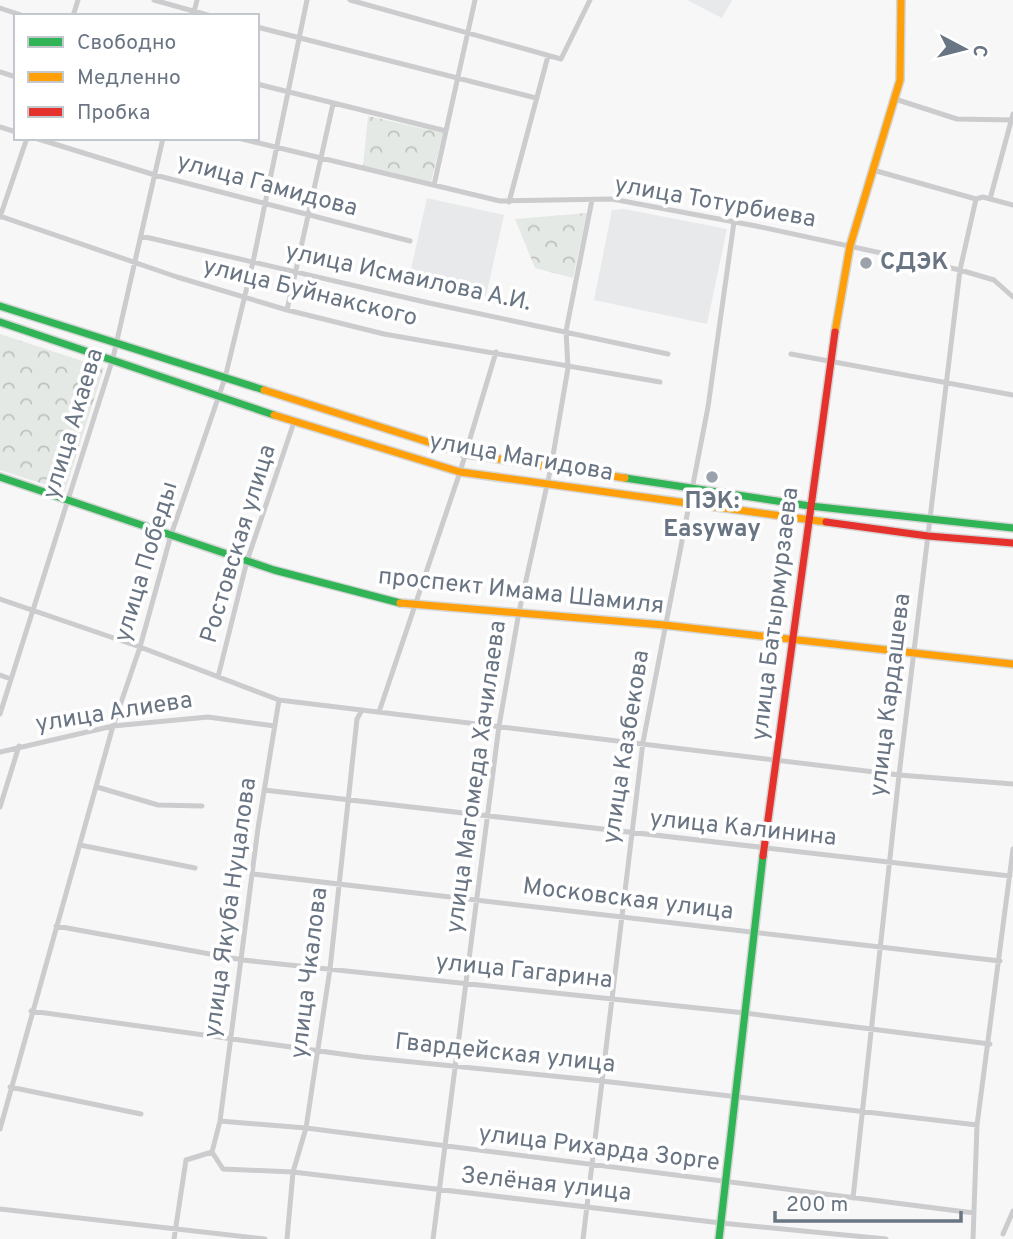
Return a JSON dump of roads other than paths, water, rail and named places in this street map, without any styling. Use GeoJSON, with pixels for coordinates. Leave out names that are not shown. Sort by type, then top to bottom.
{"type":"FeatureCollection","features":[{"type":"Feature","properties":{"kind":"main road","name":"улица Батырмурзаева"},"geometry":{"type":"LineString","coordinates":[[719,1239],[764,849],[830,360],[850,246],[895,99],[901,65],[901,0]]}},
{"type":"Feature","properties":{"kind":"main road","name":"улица Магидова"},"geometry":{"type":"LineString","coordinates":[[0,306],[466,454],[810,506],[1013,527]]}},
{"type":"Feature","properties":{"kind":"main road","name":"улица Магидова"},"geometry":{"type":"LineString","coordinates":[[0,322],[113,358],[294,422],[460,472],[928,536],[1013,543]]}},
{"type":"Feature","properties":{"kind":"main road","name":"проспект Имама Шамиля"},"geometry":{"type":"LineString","coordinates":[[0,477],[247,561],[371,598],[416,606],[664,625],[1013,664]]}},
{"type":"Feature","properties":{"kind":"street"},"geometry":{"type":"LineString","coordinates":[[154,0],[193,14],[197,0]]}},
{"type":"Feature","properties":{"kind":"street","name":"улица Победы"},"geometry":{"type":"LineString","coordinates":[[0,1129],[113,726],[140,647],[171,535],[225,378],[246,295],[307,0]]}},
{"type":"Feature","properties":{"kind":"street"},"geometry":{"type":"LineString","coordinates":[[350,0],[561,59],[590,0]]}},
{"type":"Feature","properties":{"kind":"street"},"geometry":{"type":"LineString","coordinates":[[434,185],[475,0]]}},
{"type":"Feature","properties":{"kind":"street"},"geometry":{"type":"LineString","coordinates":[[0,8],[18,14]]}},
{"type":"Feature","properties":{"kind":"street"},"geometry":{"type":"LineString","coordinates":[[259,28],[537,98]]}},
{"type":"Feature","properties":{"kind":"street"},"geometry":{"type":"LineString","coordinates":[[509,202],[548,55]]}},
{"type":"Feature","properties":{"kind":"street"},"geometry":{"type":"LineString","coordinates":[[259,85],[446,131]]}},
{"type":"Feature","properties":{"kind":"street"},"geometry":{"type":"LineString","coordinates":[[895,99],[957,119],[1012,117],[990,199]]}},
{"type":"Feature","properties":{"kind":"street"},"geometry":{"type":"LineString","coordinates":[[286,310],[333,104]]}},
{"type":"Feature","properties":{"kind":"street"},"geometry":{"type":"LineString","coordinates":[[0,216],[26,140]]}},
{"type":"Feature","properties":{"kind":"street","name":"улица Гамидова"},"geometry":{"type":"LineString","coordinates":[[41,140],[155,175],[410,241]]}},
{"type":"Feature","properties":{"kind":"street","name":"улица Акаева"},"geometry":{"type":"LineString","coordinates":[[0,714],[118,342],[163,140]]}},
{"type":"Feature","properties":{"kind":"street","name":"улица Тотурбиева"},"geometry":{"type":"LineString","coordinates":[[246,140],[509,202],[612,199],[734,222],[994,279],[1013,298]]}},
{"type":"Feature","properties":{"kind":"street"},"geometry":{"type":"LineString","coordinates":[[873,170],[976,199],[990,199],[1013,205]]}},
{"type":"Feature","properties":{"kind":"street","name":"улица Кардашева"},"geometry":{"type":"LineString","coordinates":[[853,1198],[899,775],[960,270],[976,199]]}},
{"type":"Feature","properties":{"kind":"street","name":"улица Магомеда Хачилаева"},"geometry":{"type":"LineString","coordinates":[[433,1239],[499,726],[519,612],[551,467],[568,368],[566,331],[592,200]]}},
{"type":"Feature","properties":{"kind":"street","name":"улица Буйнакского"},"geometry":{"type":"LineString","coordinates":[[0,216],[286,310],[384,334],[660,382]]}},
{"type":"Feature","properties":{"kind":"street","name":"улица Казбекова"},"geometry":{"type":"LineString","coordinates":[[583,1239],[643,743],[708,407],[734,222]]}},
{"type":"Feature","properties":{"kind":"street","name":"улица Исмаилова А.И."},"geometry":{"type":"LineString","coordinates":[[141,236],[668,354]]}},
{"type":"Feature","properties":{"kind":"street"},"geometry":{"type":"LineString","coordinates":[[379,712],[466,454],[496,352]]}},
{"type":"Feature","properties":{"kind":"street"},"geometry":{"type":"LineString","coordinates":[[791,354],[1013,395]]}},
{"type":"Feature","properties":{"kind":"street","name":"Ростовская улица"},"geometry":{"type":"LineString","coordinates":[[218,677],[247,561],[294,422]]}},
{"type":"Feature","properties":{"kind":"street"},"geometry":{"type":"LineString","coordinates":[[0,599],[140,647],[279,700],[899,775],[1013,784]]}},
{"type":"Feature","properties":{"kind":"street"},"geometry":{"type":"LineString","coordinates":[[0,675],[11,679]]}},
{"type":"Feature","properties":{"kind":"street","name":"улица Якуба Нуцалова"},"geometry":{"type":"LineString","coordinates":[[212,1152],[220,1121],[264,790],[279,700]]}},
{"type":"Feature","properties":{"kind":"street","name":"улица Чкалова"},"geometry":{"type":"LineString","coordinates":[[287,1239],[293,1172],[306,1128],[330,969],[357,719],[362,710]]}},
{"type":"Feature","properties":{"kind":"street","name":"улица Алиева"},"geometry":{"type":"LineString","coordinates":[[0,752],[113,726],[208,716],[275,726]]}},
{"type":"Feature","properties":{"kind":"street"},"geometry":{"type":"LineString","coordinates":[[0,807],[19,746]]}},
{"type":"Feature","properties":{"kind":"street"},"geometry":{"type":"LineString","coordinates":[[97,787],[159,805],[202,806]]}},
{"type":"Feature","properties":{"kind":"street","name":"улица Калинина"},"geometry":{"type":"LineString","coordinates":[[264,790],[1010,876]]}},
{"type":"Feature","properties":{"kind":"street"},"geometry":{"type":"LineString","coordinates":[[80,845],[195,868]]}},
{"type":"Feature","properties":{"kind":"street"},"geometry":{"type":"LineString","coordinates":[[972,1239],[977,1125],[990,1044],[1013,849]]}},
{"type":"Feature","properties":{"kind":"street","name":"Московская улица"},"geometry":{"type":"LineString","coordinates":[[253,874],[1000,961]]}},
{"type":"Feature","properties":{"kind":"street","name":"улица Гагарина"},"geometry":{"type":"LineString","coordinates":[[56,926],[243,960],[745,1013],[990,1044]]}},
{"type":"Feature","properties":{"kind":"street"},"geometry":{"type":"LineString","coordinates":[[1004,928],[1013,929]]}},
{"type":"Feature","properties":{"kind":"street","name":"Гвардейская улица"},"geometry":{"type":"LineString","coordinates":[[31,1011],[454,1068],[602,1081],[862,1114],[977,1125]]}},
{"type":"Feature","properties":{"kind":"street"},"geometry":{"type":"LineString","coordinates":[[10,1087],[141,1114]]}},
{"type":"Feature","properties":{"kind":"street","name":"улица Рихарда Зорге"},"geometry":{"type":"LineString","coordinates":[[220,1121],[306,1128],[592,1167],[974,1213]]}},
{"type":"Feature","properties":{"kind":"street"},"geometry":{"type":"LineString","coordinates":[[174,1239],[186,1160],[212,1152]]}},
{"type":"Feature","properties":{"kind":"street","name":"Зелёная улица"},"geometry":{"type":"LineString","coordinates":[[212,1152],[223,1169],[293,1172],[721,1223],[886,1239]]}},
{"type":"Feature","properties":{"kind":"street"},"geometry":{"type":"LineString","coordinates":[[0,1209],[265,1239]]}},
{"type":"Feature","properties":{"kind":"street"},"geometry":{"type":"LineString","coordinates":[[1003,1234],[1013,1211]]}},
{"type":"Feature","properties":{"kind":"place","name":"СДЭК"},"geometry":{"type":"Point","coordinates":[866,263]}},
{"type":"Feature","properties":{"kind":"place","name":"ПЭК: Easyway"},"geometry":{"type":"Point","coordinates":[712,477]}}]}
